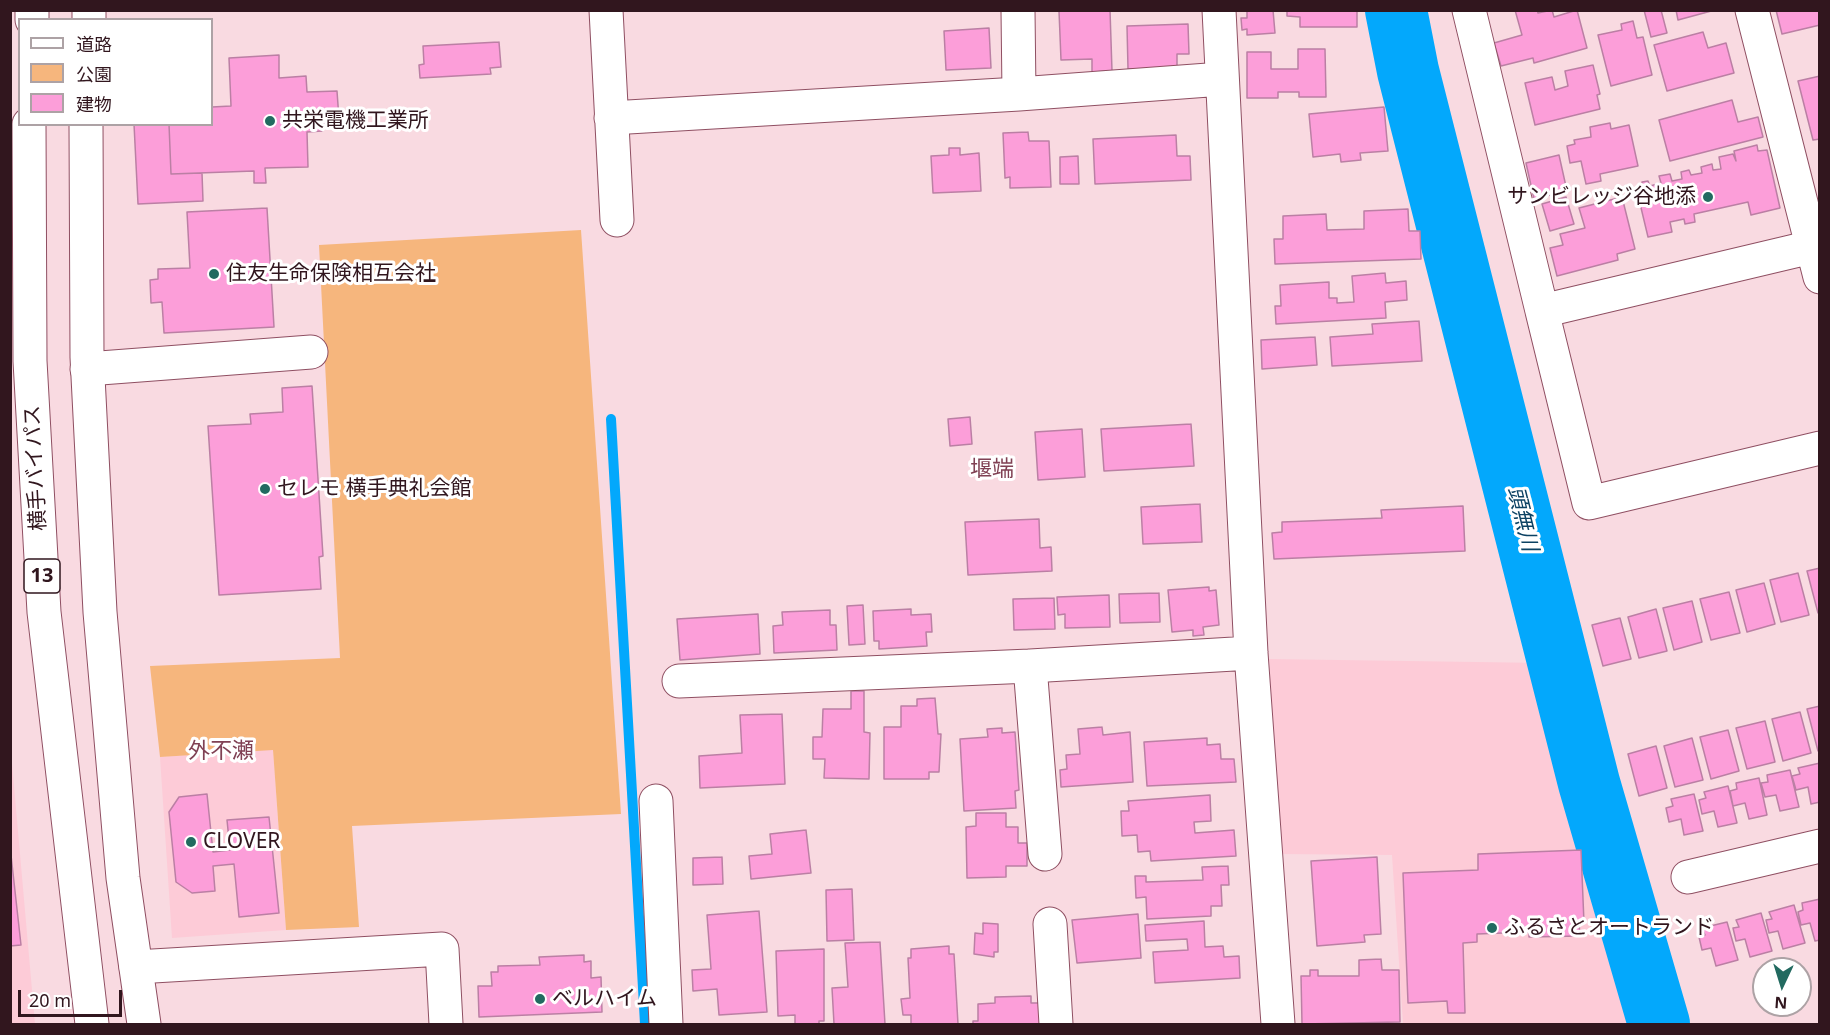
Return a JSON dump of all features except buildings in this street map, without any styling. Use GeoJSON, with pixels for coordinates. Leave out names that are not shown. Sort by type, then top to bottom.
{"type":"FeatureCollection","features":[{"type":"Feature","properties":{"kind":"main road"},"geometry":{"type":"LineString","coordinates":[[606,10],[617,220]]}},
{"type":"Feature","properties":{"kind":"main road"},"geometry":{"type":"LineString","coordinates":[[1018,10],[1019,94]]}},
{"type":"Feature","properties":{"kind":"main road"},"geometry":{"type":"LineString","coordinates":[[1219,10],[1251,653],[1278,1024]]}},
{"type":"Feature","properties":{"kind":"main road"},"geometry":{"type":"LineString","coordinates":[[1469,10],[1588,503],[1820,448]]}},
{"type":"Feature","properties":{"kind":"main road"},"geometry":{"type":"LineString","coordinates":[[1542,311],[1817,256],[1752,10]]}},
{"type":"Feature","properties":{"kind":"main road"},"geometry":{"type":"LineString","coordinates":[[611,118],[1019,94],[1222,79]]}},
{"type":"Feature","properties":{"kind":"main road","name":"横手バイパス"},"geometry":{"type":"LineString","coordinates":[[29,126],[20,361],[44,612],[92,1024]]}},
{"type":"Feature","properties":{"kind":"main road"},"geometry":{"type":"LineString","coordinates":[[86,126],[87,369],[100,612],[123,878],[144,1024]]}},
{"type":"Feature","properties":{"kind":"main road"},"geometry":{"type":"LineString","coordinates":[[87,369],[311,352]]}},
{"type":"Feature","properties":{"kind":"main road"},"geometry":{"type":"LineString","coordinates":[[679,681],[1030,666],[1251,653]]}},
{"type":"Feature","properties":{"kind":"main road"},"geometry":{"type":"LineString","coordinates":[[1030,666],[1045,854]]}},
{"type":"Feature","properties":{"kind":"main road"},"geometry":{"type":"LineString","coordinates":[[656,801],[666,1024]]}},
{"type":"Feature","properties":{"kind":"main road"},"geometry":{"type":"LineString","coordinates":[[1688,877],[1820,846]]}},
{"type":"Feature","properties":{"kind":"main road"},"geometry":{"type":"LineString","coordinates":[[1050,924],[1056,1024]]}},
{"type":"Feature","properties":{"kind":"main road"},"geometry":{"type":"LineString","coordinates":[[136,968],[442,949],[446,1024]]}},
{"type":"Feature","properties":{"kind":"shaded area"},"geometry":{"type":"Polygon","coordinates":[[[1269,659],[1545,663],[1641,1024],[1403,1024],[1392,855],[1278,854],[1269,659]]]}},
{"type":"Feature","properties":{"kind":"shaded area"},"geometry":{"type":"Polygon","coordinates":[[[273,749],[286,930],[172,938],[160,757],[273,749]]]}},
{"type":"Feature","properties":{"kind":"shaded area"},"geometry":{"type":"Polygon","coordinates":[[[11,752],[35,1024],[11,1024],[11,752]]]}},
{"type":"Feature","properties":{"kind":"green space"},"geometry":{"type":"Polygon","coordinates":[[[581,230],[621,814],[352,826],[359,927],[286,930],[273,750],[160,757],[150,666],[340,658],[319,245],[581,230]]]}},
{"type":"Feature","properties":{"kind":"waterway","name":"頭無川"},"geometry":{"type":"LineString","coordinates":[[1396,10],[1408,71],[1589,783],[1659,1024]]}},
{"type":"Feature","properties":{"kind":"waterway"},"geometry":{"type":"LineString","coordinates":[[611,419],[645,1024]]}},
{"type":"Feature","properties":{"kind":"place","name":"共栄電機工業所"},"geometry":{"type":"Point","coordinates":[270,121]}},
{"type":"Feature","properties":{"kind":"place","name":"サンビレッジ谷地添"},"geometry":{"type":"Point","coordinates":[1708,197]}},
{"type":"Feature","properties":{"kind":"place","name":"住友生命保険相互会社"},"geometry":{"type":"Point","coordinates":[214,274]}},
{"type":"Feature","properties":{"kind":"place","name":"セレモ 横手典礼会館"},"geometry":{"type":"Point","coordinates":[265,489]}},
{"type":"Feature","properties":{"kind":"place","name":"CLOVER"},"geometry":{"type":"Point","coordinates":[191,842]}},
{"type":"Feature","properties":{"kind":"place","name":"ふるさとオートランド"},"geometry":{"type":"Point","coordinates":[1492,928]}},
{"type":"Feature","properties":{"kind":"place","name":"ベルハイム"},"geometry":{"type":"Point","coordinates":[540,999]}},
{"type":"Feature","properties":{"kind":"district","name":"堰端"},"geometry":{"type":"Point","coordinates":[992,470]}},
{"type":"Feature","properties":{"kind":"district","name":"外不瀬"},"geometry":{"type":"Point","coordinates":[221,752]}}]}
